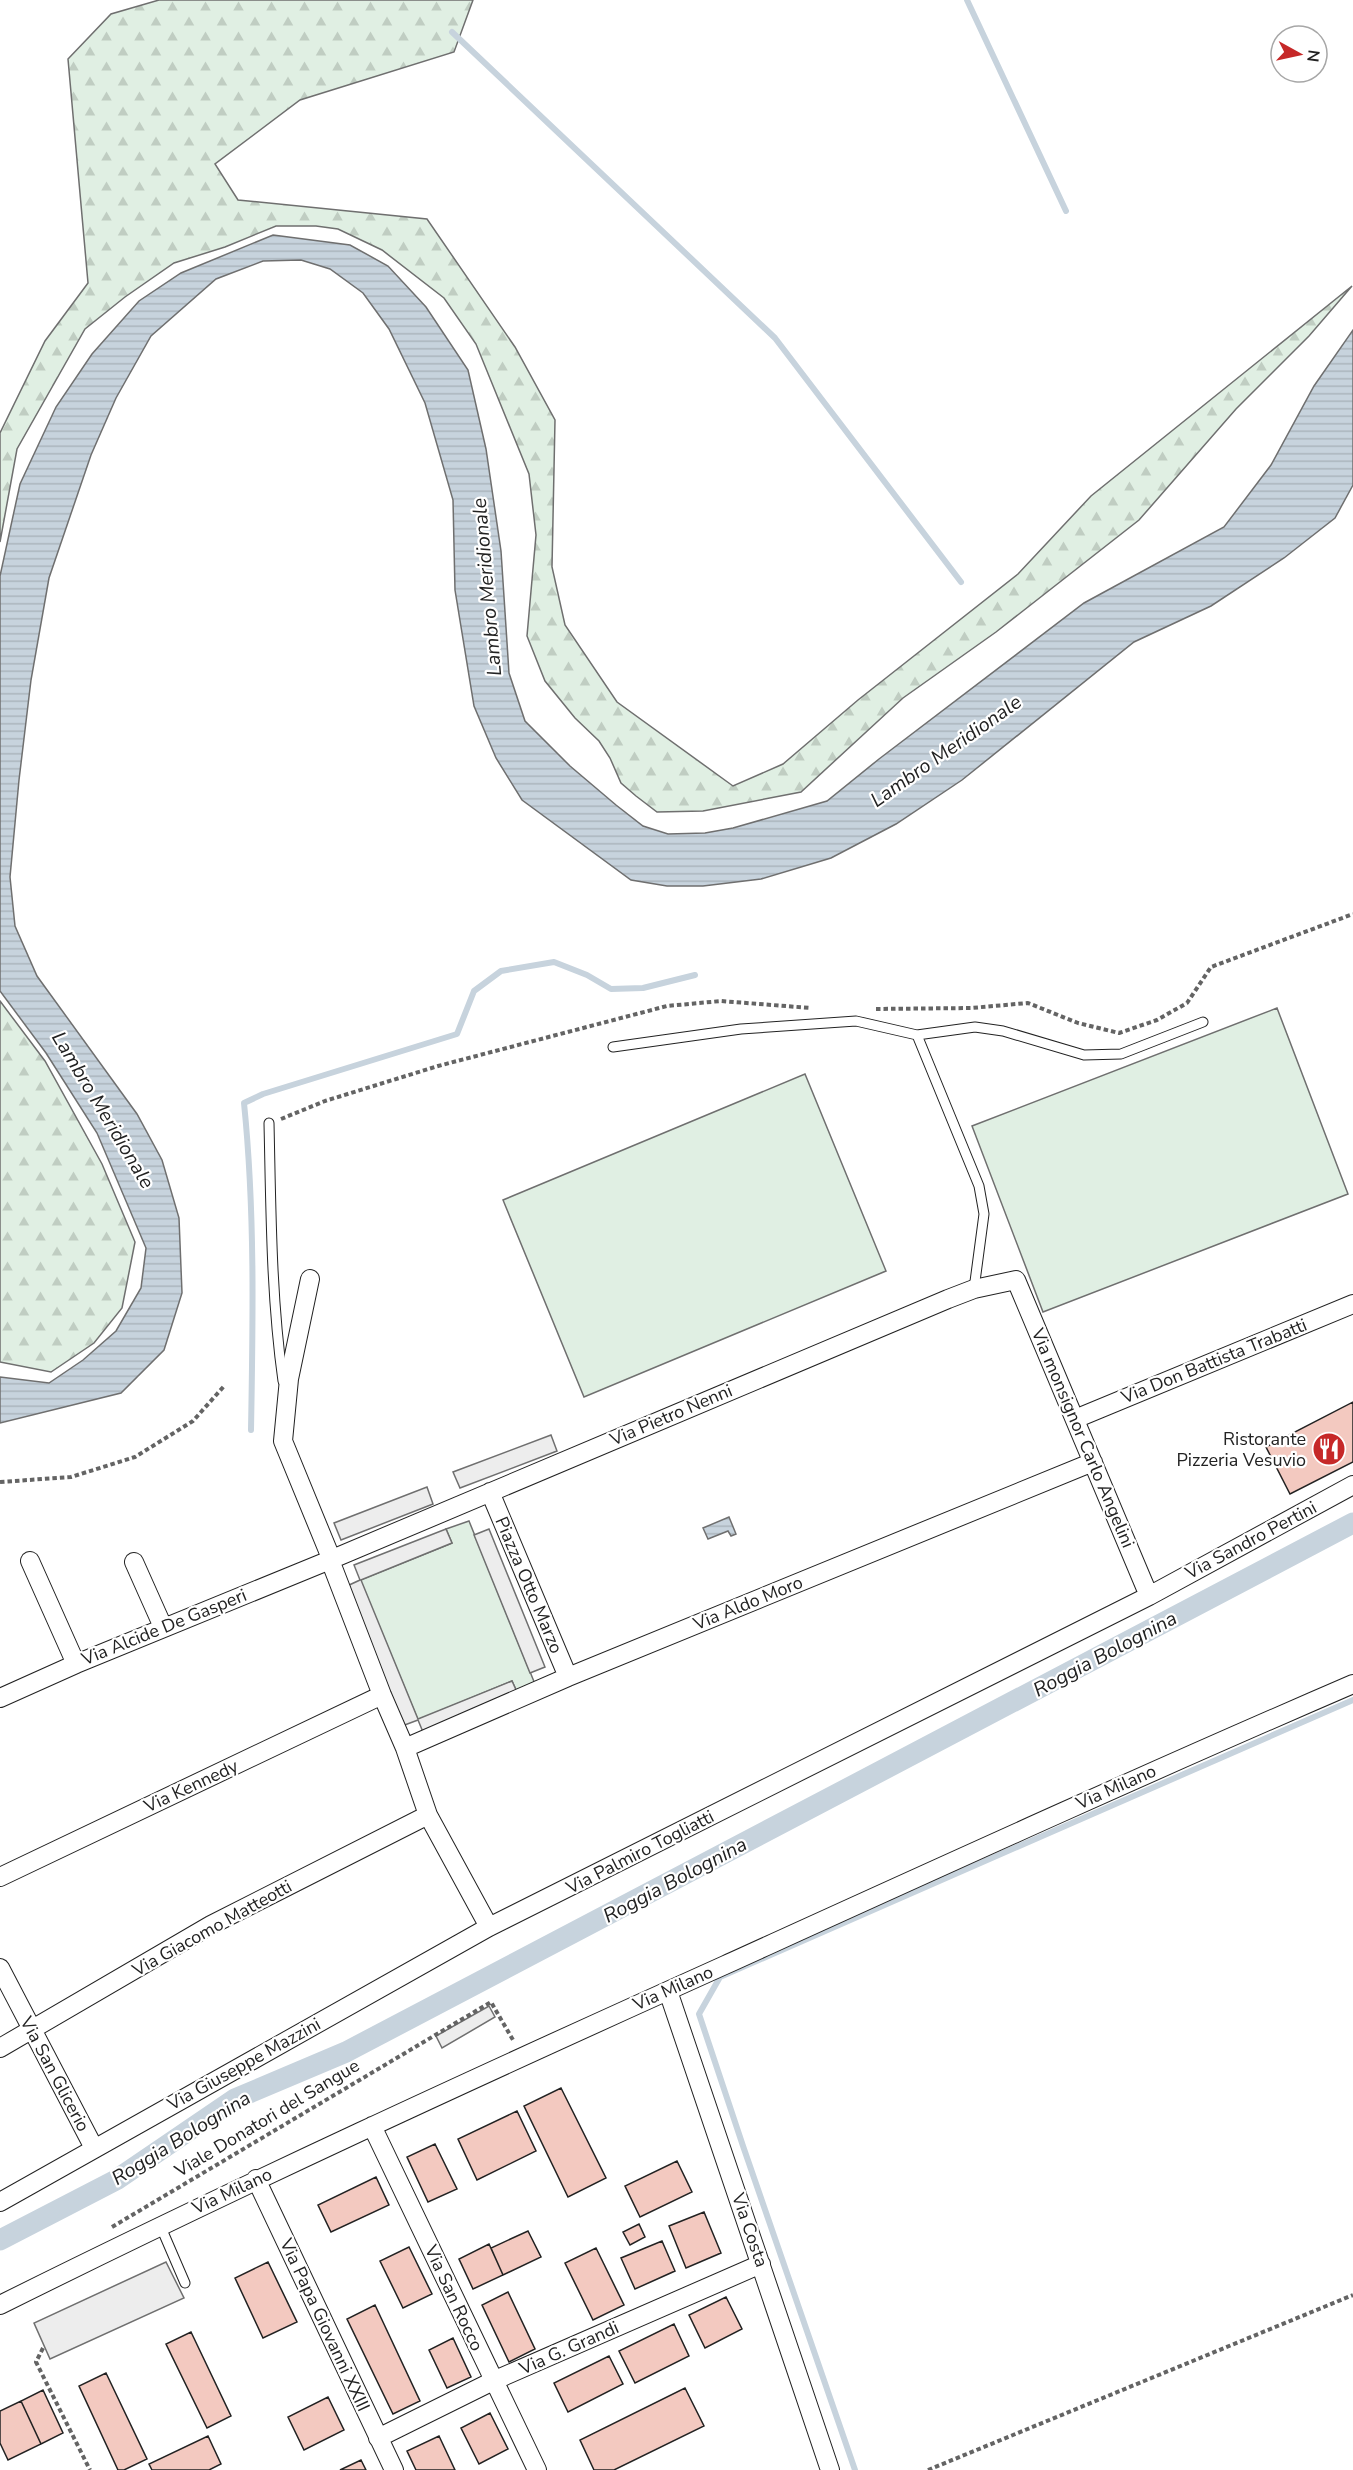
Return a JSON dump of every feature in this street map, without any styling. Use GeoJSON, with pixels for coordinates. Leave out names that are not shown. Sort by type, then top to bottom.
{"type":"FeatureCollection","features":[{"type":"Feature","properties":{"kind":"street"},"geometry":{"type":"LineString","coordinates":[[310,1279],[290,1379],[283,1441],[382,1695],[405,1748],[428,1815],[489,1928]]}},
{"type":"Feature","properties":{"kind":"street","name":"Via Pietro Nenni"},"geometry":{"type":"LineString","coordinates":[[330,1559],[974,1289],[1016,1280]]}},
{"type":"Feature","properties":{"kind":"street","name":"Via monsignor Carlo Angelini"},"geometry":{"type":"LineString","coordinates":[[1016,1280],[1149,1596]]}},
{"type":"Feature","properties":{"kind":"street","name":"Via Don Battista Trabatti"},"geometry":{"type":"LineString","coordinates":[[1075,1419],[1353,1304]]}},
{"type":"Feature","properties":{"kind":"street","name":"Via Aldo Moro"},"geometry":{"type":"LineString","coordinates":[[405,1748],[568,1677],[1093,1462]]}},
{"type":"Feature","properties":{"kind":"street","name":"Via Sandro Pertini"},"geometry":{"type":"LineString","coordinates":[[1149,1596],[1353,1485]]}},
{"type":"Feature","properties":{"kind":"street","name":"Piazza Otto Marzo"},"geometry":{"type":"LineString","coordinates":[[490,1492],[568,1677]]}},
{"type":"Feature","properties":{"kind":"street","name":"Via Alcide De Gasperi"},"geometry":{"type":"LineString","coordinates":[[0,1698],[163,1627],[330,1559]]}},
{"type":"Feature","properties":{"kind":"street"},"geometry":{"type":"LineString","coordinates":[[30,1561],[76,1664]]}},
{"type":"Feature","properties":{"kind":"street"},"geometry":{"type":"LineString","coordinates":[[134,1562],[163,1627]]}},
{"type":"Feature","properties":{"kind":"street","name":"Via Palmiro Togliatti"},"geometry":{"type":"LineString","coordinates":[[489,1928],[1149,1596]]}},
{"type":"Feature","properties":{"kind":"street","name":"Via Milano"},"geometry":{"type":"LineString","coordinates":[[0,2305],[256,2179],[523,2056],[1150,1772],[1353,1684]]}},
{"type":"Feature","properties":{"kind":"street","name":"Via Kennedy"},"geometry":{"type":"LineString","coordinates":[[0,1877],[382,1695]]}},
{"type":"Feature","properties":{"kind":"street","name":"Via Giacomo Matteotti"},"geometry":{"type":"LineString","coordinates":[[0,2048],[211,1925],[428,1815]]}},
{"type":"Feature","properties":{"kind":"street","name":"Via Giuseppe Mazzini"},"geometry":{"type":"LineString","coordinates":[[0,2202],[489,1928]]}},
{"type":"Feature","properties":{"kind":"street","name":"Via San Glicerio"},"geometry":{"type":"LineString","coordinates":[[0,1968],[94,2148]]}},
{"type":"Feature","properties":{"kind":"street","name":"Via Costa"},"geometry":{"type":"LineString","coordinates":[[668,1990],[830,2470]]}},
{"type":"Feature","properties":{"kind":"street","name":"Via San Rocco"},"geometry":{"type":"LineString","coordinates":[[372,2126],[537,2470]]}},
{"type":"Feature","properties":{"kind":"street","name":"Via Papa Giovanni XXIII"},"geometry":{"type":"LineString","coordinates":[[256,2179],[394,2470]]}},
{"type":"Feature","properties":{"kind":"street","name":"Via G. Grandi"},"geometry":{"type":"LineString","coordinates":[[378,2438],[493,2381],[762,2264]]}},
{"type":"Feature","properties":{"kind":"lane"},"geometry":{"type":"LineString","coordinates":[[614,1047],[741,1029],[856,1021],[917,1035],[975,1027],[1003,1031],[1084,1055],[1121,1054],[1203,1022]]}},
{"type":"Feature","properties":{"kind":"lane"},"geometry":{"type":"LineString","coordinates":[[917,1035],[979,1186],[984,1214],[974,1289]]}},
{"type":"Feature","properties":{"kind":"lane"},"geometry":{"type":"LineString","coordinates":[[268,1123],[271,1239],[279,1353],[287,1407]]}},
{"type":"Feature","properties":{"kind":"lane"},"geometry":{"type":"LineString","coordinates":[[160,2225],[185,2283]]}},
{"type":"Feature","properties":{"kind":"path"},"geometry":{"type":"LineString","coordinates":[[0,1482],[71,1477],[135,1457],[193,1422],[225,1385]]}},
{"type":"Feature","properties":{"kind":"path","name":"Viale Donatori del Sangue"},"geometry":{"type":"LineString","coordinates":[[102,2232],[491,2002],[523,2056]]}},
{"type":"Feature","properties":{"kind":"path"},"geometry":{"type":"LineString","coordinates":[[928,2470],[1353,2295]]}},
{"type":"Feature","properties":{"kind":"path"},"geometry":{"type":"LineString","coordinates":[[43,2348],[36,2362],[90,2470]]}},
{"type":"Feature","properties":{"kind":"green space"},"geometry":{"type":"Polygon","coordinates":[[[159,0],[473,0],[454,52],[300,100],[215,164],[238,200],[427,219],[515,347],[555,420],[552,567],[565,625],[617,702],[733,786],[783,764],[858,700],[1018,574],[1091,496],[1352,286],[1309,336],[1236,409],[1139,520],[996,632],[903,698],[801,792],[703,811],[657,812],[621,783],[610,758],[599,741],[575,718],[545,681],[527,636],[536,535],[529,474],[476,344],[444,298],[382,250],[338,229],[316,226],[276,226],[225,247],[174,263],[125,297],[85,329],[17,449],[0,542],[0,433],[45,341],[88,283],[68,59],[111,14],[159,0]]]}},
{"type":"Feature","properties":{"kind":"green space"},"geometry":{"type":"Polygon","coordinates":[[[0,1001],[45,1061],[102,1164],[135,1242],[122,1308],[94,1343],[51,1372],[0,1362],[0,1001]]]}},
{"type":"Feature","properties":{"kind":"green space"},"geometry":{"type":"Polygon","coordinates":[[[1277,1008],[1348,1194],[1043,1312],[972,1126],[1277,1008]]]}},
{"type":"Feature","properties":{"kind":"green space"},"geometry":{"type":"Polygon","coordinates":[[[805,1074],[886,1271],[584,1397],[503,1200],[805,1074]]]}},
{"type":"Feature","properties":{"kind":"green space"},"geometry":{"type":"Polygon","coordinates":[[[469,1521],[535,1684],[517,1692],[512,1681],[418,1720],[360,1580],[452,1543],[446,1529],[469,1521]]]}},
{"type":"Feature","properties":{"kind":"shaded area"},"geometry":{"type":"Polygon","coordinates":[[[551,1435],[557,1451],[460,1488],[453,1472],[551,1435]]]}},
{"type":"Feature","properties":{"kind":"shaded area"},"geometry":{"type":"Polygon","coordinates":[[[427,1487],[433,1504],[341,1540],[334,1523],[427,1487]]]}},
{"type":"Feature","properties":{"kind":"shaded area"},"geometry":{"type":"Polygon","coordinates":[[[446,1529],[452,1543],[361,1580],[418,1719],[512,1681],[517,1692],[423,1732],[418,1720],[402,1726],[347,1586],[360,1580],[354,1565],[446,1529]]]}},
{"type":"Feature","properties":{"kind":"shaded area"},"geometry":{"type":"Polygon","coordinates":[[[489,1529],[545,1667],[530,1673],[474,1535],[489,1529]]]}},
{"type":"Feature","properties":{"kind":"shaded area"},"geometry":{"type":"Polygon","coordinates":[[[489,2006],[495,2017],[442,2048],[436,2036],[489,2006]]]}},
{"type":"Feature","properties":{"kind":"shaded area"},"geometry":{"type":"Polygon","coordinates":[[[166,2262],[184,2298],[50,2359],[34,2323],[166,2262]]]}},
{"type":"Feature","properties":{"kind":"water","name":"Lambro Meridionale"},"geometry":{"type":"Polygon","coordinates":[[[273,235],[350,245],[388,266],[426,307],[468,370],[486,449],[501,551],[509,673],[525,721],[570,766],[616,805],[643,826],[668,834],[705,833],[733,828],[827,801],[1084,603],[1224,527],[1271,465],[1314,386],[1353,330],[1353,485],[1335,518],[1284,558],[1211,606],[1134,642],[962,780],[896,824],[831,858],[761,879],[703,886],[667,886],[631,880],[522,800],[496,758],[474,706],[455,590],[453,500],[425,403],[389,329],[363,293],[330,269],[301,260],[263,261],[216,279],[151,336],[116,398],[91,455],[49,578],[31,680],[10,877],[15,926],[37,976],[137,1114],[162,1160],[179,1218],[182,1293],[164,1350],[121,1393],[0,1423],[0,1377],[49,1383],[83,1360],[116,1331],[141,1288],[146,1248],[97,1133],[46,1053],[0,991],[0,576],[20,484],[56,407],[92,354],[139,301],[181,273],[273,235]]]}},
{"type":"Feature","properties":{"kind":"water"},"geometry":{"type":"Polygon","coordinates":[[[729,1517],[736,1534],[731,1536],[728,1531],[708,1539],[703,1528],[729,1517]]]}},
{"type":"Feature","properties":{"kind":"building"},"geometry":{"type":"Polygon","coordinates":[[[1353,1402],[1353,1462],[1290,1494],[1266,1447],[1353,1402]]]}},
{"type":"Feature","properties":{"kind":"building"},"geometry":{"type":"Polygon","coordinates":[[[561,2088],[606,2178],[568,2197],[524,2106],[561,2088]]]}},
{"type":"Feature","properties":{"kind":"building"},"geometry":{"type":"Polygon","coordinates":[[[517,2111],[536,2151],[477,2180],[458,2139],[517,2111]]]}},
{"type":"Feature","properties":{"kind":"building"},"geometry":{"type":"Polygon","coordinates":[[[435,2144],[457,2189],[428,2202],[407,2157],[435,2144]]]}},
{"type":"Feature","properties":{"kind":"building"},"geometry":{"type":"Polygon","coordinates":[[[677,2161],[692,2192],[640,2217],[625,2186],[677,2161]]]}},
{"type":"Feature","properties":{"kind":"building"},"geometry":{"type":"Polygon","coordinates":[[[376,2177],[389,2205],[331,2232],[318,2205],[376,2177]]]}},
{"type":"Feature","properties":{"kind":"building"},"geometry":{"type":"Polygon","coordinates":[[[704,2212],[721,2253],[686,2268],[669,2226],[704,2212]]]}},
{"type":"Feature","properties":{"kind":"building"},"geometry":{"type":"Polygon","coordinates":[[[639,2224],[645,2237],[630,2245],[623,2232],[639,2224]]]}},
{"type":"Feature","properties":{"kind":"building"},"geometry":{"type":"Polygon","coordinates":[[[528,2231],[541,2257],[503,2275],[491,2248],[528,2231]]]}},
{"type":"Feature","properties":{"kind":"building"},"geometry":{"type":"Polygon","coordinates":[[[662,2241],[675,2271],[635,2289],[621,2258],[662,2241]]]}},
{"type":"Feature","properties":{"kind":"building"},"geometry":{"type":"Polygon","coordinates":[[[489,2244],[503,2275],[473,2289],[459,2259],[489,2244]]]}},
{"type":"Feature","properties":{"kind":"building"},"geometry":{"type":"Polygon","coordinates":[[[409,2247],[432,2294],[403,2308],[380,2261],[409,2247]]]}},
{"type":"Feature","properties":{"kind":"building"},"geometry":{"type":"Polygon","coordinates":[[[596,2248],[624,2305],[593,2320],[565,2263],[596,2248]]]}},
{"type":"Feature","properties":{"kind":"building"},"geometry":{"type":"Polygon","coordinates":[[[268,2262],[297,2322],[263,2338],[235,2278],[268,2262]]]}},
{"type":"Feature","properties":{"kind":"building"},"geometry":{"type":"Polygon","coordinates":[[[508,2292],[535,2349],[509,2362],[482,2305],[508,2292]]]}},
{"type":"Feature","properties":{"kind":"building"},"geometry":{"type":"Polygon","coordinates":[[[726,2297],[742,2329],[705,2348],[689,2315],[726,2297]]]}},
{"type":"Feature","properties":{"kind":"building"},"geometry":{"type":"Polygon","coordinates":[[[375,2305],[420,2401],[393,2414],[347,2319],[375,2305]]]}},
{"type":"Feature","properties":{"kind":"building"},"geometry":{"type":"Polygon","coordinates":[[[674,2324],[689,2356],[635,2383],[619,2351],[674,2324]]]}},
{"type":"Feature","properties":{"kind":"building"},"geometry":{"type":"Polygon","coordinates":[[[191,2332],[231,2416],[207,2428],[166,2344],[191,2332]]]}},
{"type":"Feature","properties":{"kind":"building"},"geometry":{"type":"Polygon","coordinates":[[[453,2338],[471,2377],[447,2388],[429,2350],[453,2338]]]}},
{"type":"Feature","properties":{"kind":"building"},"geometry":{"type":"Polygon","coordinates":[[[609,2356],[623,2384],[568,2412],[554,2383],[609,2356]]]}},
{"type":"Feature","properties":{"kind":"building"},"geometry":{"type":"Polygon","coordinates":[[[106,2373],[147,2459],[124,2470],[118,2470],[79,2386],[106,2373]]]}},
{"type":"Feature","properties":{"kind":"building"},"geometry":{"type":"Polygon","coordinates":[[[685,2388],[704,2426],[614,2470],[594,2470],[580,2440],[685,2388]]]}},
{"type":"Feature","properties":{"kind":"building"},"geometry":{"type":"Polygon","coordinates":[[[43,2390],[63,2433],[41,2444],[21,2401],[43,2390]]]}},
{"type":"Feature","properties":{"kind":"building"},"geometry":{"type":"Polygon","coordinates":[[[328,2397],[344,2430],[304,2450],[288,2417],[328,2397]]]}},
{"type":"Feature","properties":{"kind":"building"},"geometry":{"type":"Polygon","coordinates":[[[21,2401],[41,2444],[8,2460],[0,2443],[0,2411],[21,2401]]]}},
{"type":"Feature","properties":{"kind":"building"},"geometry":{"type":"Polygon","coordinates":[[[490,2413],[508,2449],[479,2464],[461,2428],[490,2413]]]}},
{"type":"Feature","properties":{"kind":"building"},"geometry":{"type":"Polygon","coordinates":[[[208,2436],[221,2464],[209,2470],[152,2470],[149,2464],[208,2436]]]}},
{"type":"Feature","properties":{"kind":"building"},"geometry":{"type":"Polygon","coordinates":[[[439,2436],[455,2470],[416,2470],[407,2451],[439,2436]]]}},
{"type":"Feature","properties":{"kind":"building"},"geometry":{"type":"Polygon","coordinates":[[[361,2460],[366,2470],[340,2470],[361,2460]]]}},
{"type":"Feature","properties":{"kind":"waterway"},"geometry":{"type":"LineString","coordinates":[[967,0],[1066,211]]}},
{"type":"Feature","properties":{"kind":"waterway"},"geometry":{"type":"LineString","coordinates":[[452,32],[775,338],[961,582]]}},
{"type":"Feature","properties":{"kind":"waterway"},"geometry":{"type":"LineString","coordinates":[[251,1430],[252,1225],[244,1103],[263,1094],[457,1034],[474,991],[501,971],[554,962],[587,975],[611,989],[643,988],[695,975]]}},
{"type":"Feature","properties":{"kind":"waterway","name":"Roggia Bolognina"},"geometry":{"type":"LineString","coordinates":[[0,2240],[116,2180],[235,2099],[346,2052],[1353,1523]]}},
{"type":"Feature","properties":{"kind":"waterway"},"geometry":{"type":"LineString","coordinates":[[855,2470],[699,2014],[720,1977],[1353,1700]]}},
{"type":"Feature","properties":{"kind":"place","name":"Ristorante Pizzeria Vesuvio"},"geometry":{"type":"Point","coordinates":[1329,1449]}}]}
